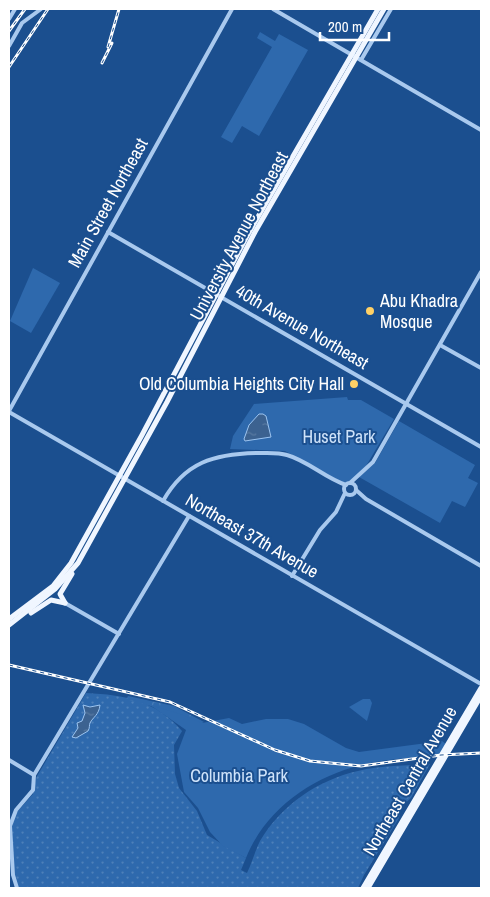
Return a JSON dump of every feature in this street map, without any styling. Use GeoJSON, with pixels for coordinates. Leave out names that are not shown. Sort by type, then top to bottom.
{"type":"FeatureCollection","features":[{"type":"Feature","properties":{"kind":"main road","name":"University Avenue Northeast"},"geometry":{"type":"LineString","coordinates":[[356,57],[378,9]]}},
{"type":"Feature","properties":{"kind":"main road","name":"University Avenue Northeast"},"geometry":{"type":"LineString","coordinates":[[122,477],[219,296],[247,236],[384,9]]}},
{"type":"Feature","properties":{"kind":"main road"},"geometry":{"type":"LineString","coordinates":[[65,603],[60,594],[122,477]]}},
{"type":"Feature","properties":{"kind":"main road"},"geometry":{"type":"LineString","coordinates":[[9,623],[60,578],[71,564],[122,477]]}},
{"type":"Feature","properties":{"kind":"main road"},"geometry":{"type":"LineString","coordinates":[[9,623],[56,590],[78,563]]}},
{"type":"Feature","properties":{"kind":"main road"},"geometry":{"type":"LineString","coordinates":[[9,623],[50,600],[65,603]]}},
{"type":"Feature","properties":{"kind":"main road","name":"Northeast Central Avenue"},"geometry":{"type":"LineString","coordinates":[[363,888],[481,686]]}},
{"type":"Feature","properties":{"kind":"main road","name":"Northeast Central Avenue"},"geometry":{"type":"LineString","coordinates":[[368,888],[481,696]]}},
{"type":"Feature","properties":{"kind":"street"},"geometry":{"type":"LineString","coordinates":[[9,19],[15,9]]}},
{"type":"Feature","properties":{"kind":"street"},"geometry":{"type":"LineString","coordinates":[[9,46],[25,20],[41,9]]}},
{"type":"Feature","properties":{"kind":"street","name":"Main Street Northeast"},"geometry":{"type":"LineString","coordinates":[[9,412],[232,9]]}},
{"type":"Feature","properties":{"kind":"street"},"geometry":{"type":"LineString","coordinates":[[273,9],[481,130]]}},
{"type":"Feature","properties":{"kind":"street","name":"University Avenue Northeast"},"geometry":{"type":"LineString","coordinates":[[356,57],[390,9]]}},
{"type":"Feature","properties":{"kind":"street","name":"40th Avenue Northeast"},"geometry":{"type":"LineString","coordinates":[[108,232],[481,447]]}},
{"type":"Feature","properties":{"kind":"street"},"geometry":{"type":"LineString","coordinates":[[292,576],[359,474],[373,462],[481,272]]}},
{"type":"Feature","properties":{"kind":"street"},"geometry":{"type":"LineString","coordinates":[[440,345],[481,368]]}},
{"type":"Feature","properties":{"kind":"street","name":"Northeast 37th Avenue"},"geometry":{"type":"LineString","coordinates":[[9,412],[481,686]]}},
{"type":"Feature","properties":{"kind":"street"},"geometry":{"type":"LineString","coordinates":[[163,501],[173,485],[192,468],[210,458],[229,454],[286,454],[481,566]]}},
{"type":"Feature","properties":{"kind":"street"},"geometry":{"type":"LineString","coordinates":[[17,888],[12,875],[10,826],[16,810],[34,790],[34,775],[188,516]]}},
{"type":"Feature","properties":{"kind":"street"},"geometry":{"type":"LineString","coordinates":[[65,603],[119,634]]}},
{"type":"Feature","properties":{"kind":"street"},"geometry":{"type":"LineString","coordinates":[[9,760],[34,775]]}},
{"type":"Feature","properties":{"kind":"green space"},"geometry":{"type":"Polygon","coordinates":[[[260,32],[275,41],[279,34],[308,50],[259,136],[242,126],[232,143],[221,137],[272,47],[257,38],[260,32]]]}},
{"type":"Feature","properties":{"kind":"green space"},"geometry":{"type":"Polygon","coordinates":[[[33,268],[60,283],[31,333],[10,321],[33,268]]]}},
{"type":"Feature","properties":{"kind":"green space","name":"Huset Park"},"geometry":{"type":"Polygon","coordinates":[[[347,397],[348,400],[361,400],[394,419],[366,466],[350,483],[343,483],[285,451],[230,449],[233,436],[254,404],[347,397]]]}},
{"type":"Feature","properties":{"kind":"green space","name":"Huset Park"},"geometry":{"type":"Polygon","coordinates":[[[399,421],[475,465],[468,478],[478,483],[465,507],[452,501],[440,523],[359,477],[375,463],[399,421]]]}},
{"type":"Feature","properties":{"kind":"green space"},"geometry":{"type":"Polygon","coordinates":[[[86,693],[114,695],[138,701],[161,712],[182,731],[174,745],[175,774],[179,788],[197,811],[207,835],[246,858],[241,870],[247,873],[260,841],[269,828],[290,805],[315,788],[343,775],[366,769],[430,764],[411,798],[402,806],[399,818],[358,888],[19,888],[15,880],[11,830],[16,813],[33,794],[36,778],[86,693]]]}},
{"type":"Feature","properties":{"kind":"green space"},"geometry":{"type":"Polygon","coordinates":[[[128,696],[174,706],[204,722],[198,725],[154,707],[129,700],[128,696]]]}},
{"type":"Feature","properties":{"kind":"green space"},"geometry":{"type":"Polygon","coordinates":[[[363,699],[370,699],[372,703],[367,721],[349,707],[363,699]]]}},
{"type":"Feature","properties":{"kind":"green space","name":"Columbia Park"},"geometry":{"type":"Polygon","coordinates":[[[150,705],[202,723],[229,718],[242,724],[266,719],[288,719],[304,724],[346,748],[359,752],[442,741],[446,744],[440,754],[361,765],[343,770],[308,787],[292,798],[265,825],[254,841],[246,858],[223,846],[210,832],[198,808],[184,792],[177,754],[186,730],[150,705]]]}},
{"type":"Feature","properties":{"kind":"water"},"geometry":{"type":"Polygon","coordinates":[[[259,414],[266,416],[271,437],[245,441],[249,425],[259,414]]]}},
{"type":"Feature","properties":{"kind":"water"},"geometry":{"type":"Polygon","coordinates":[[[83,705],[90,707],[100,705],[97,714],[90,723],[88,731],[76,738],[72,737],[78,728],[77,723],[82,721],[85,713],[83,705]]]}},
{"type":"Feature","properties":{"kind":"railway"},"geometry":{"type":"LineString","coordinates":[[9,31],[25,9]]}},
{"type":"Feature","properties":{"kind":"railway"},"geometry":{"type":"LineString","coordinates":[[9,67],[48,9]]}},
{"type":"Feature","properties":{"kind":"railway"},"geometry":{"type":"LineString","coordinates":[[108,47],[119,9]]}},
{"type":"Feature","properties":{"kind":"railway"},"geometry":{"type":"LineString","coordinates":[[102,63],[112,43]]}},
{"type":"Feature","properties":{"kind":"railway"},"geometry":{"type":"LineString","coordinates":[[9,665],[170,702],[275,750],[310,761],[361,766],[441,755],[481,753]]}},
{"type":"Feature","properties":{"kind":"place","name":"Abu Khadra Mosque"},"geometry":{"type":"Point","coordinates":[370,311]}},
{"type":"Feature","properties":{"kind":"place","name":"Old Columbia Heights City Hall"},"geometry":{"type":"Point","coordinates":[354,384]}}]}
